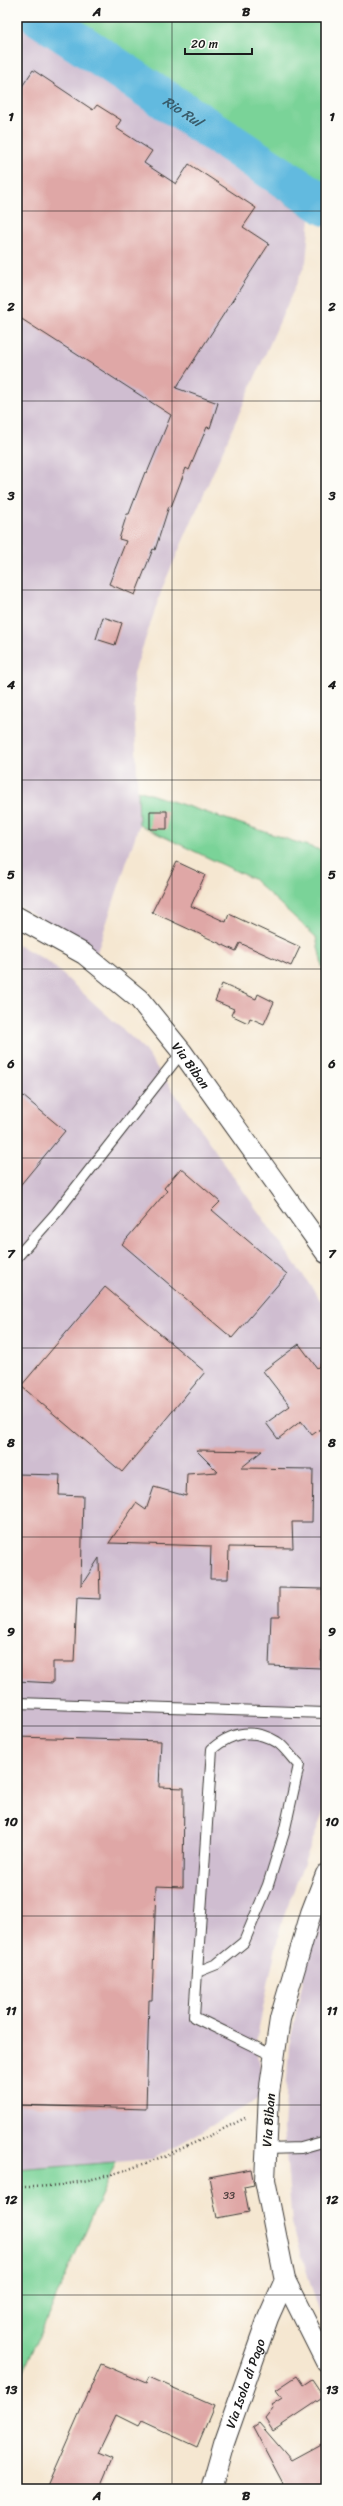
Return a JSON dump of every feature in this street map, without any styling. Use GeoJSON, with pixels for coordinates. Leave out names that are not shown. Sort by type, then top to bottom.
{"type":"FeatureCollection","features":[{"type":"Feature","properties":{"kind":"street","name":"Via Biban"},"geometry":{"type":"LineString","coordinates":[[17,917],[84,954],[139,999],[182,1052],[326,1253]]}},
{"type":"Feature","properties":{"kind":"street","name":"Via Biban"},"geometry":{"type":"LineString","coordinates":[[326,1874],[311,1913],[280,2019],[268,2106],[265,2180],[285,2280],[326,2362]]}},
{"type":"Feature","properties":{"kind":"street","name":"Via Isola di Pago"},"geometry":{"type":"LineString","coordinates":[[211,2489],[224,2442],[268,2318],[285,2280]]}},
{"type":"Feature","properties":{"kind":"lane"},"geometry":{"type":"LineString","coordinates":[[17,1258],[56,1213],[182,1052]]}},
{"type":"Feature","properties":{"kind":"lane"},"geometry":{"type":"LineString","coordinates":[[17,1702],[326,1713]]}},
{"type":"Feature","properties":{"kind":"lane"},"geometry":{"type":"LineString","coordinates":[[197,1972],[217,1964],[244,1942],[268,1885],[284,1833],[299,1765],[278,1743],[256,1735],[238,1733],[225,1738],[212,1749],[197,1972],[194,2017],[274,2056]]}},
{"type":"Feature","properties":{"kind":"lane"},"geometry":{"type":"LineString","coordinates":[[266,2149],[301,2148],[326,2141]]}},
{"type":"Feature","properties":{"kind":"path"},"geometry":{"type":"LineString","coordinates":[[17,2187],[43,2188],[89,2182],[181,2151],[268,2106]]}},
{"type":"Feature","properties":{"kind":"shaded area"},"geometry":{"type":"Polygon","coordinates":[[[17,21],[90,68],[310,218],[306,262],[163,586],[133,676],[139,825],[95,958],[69,935],[17,905],[17,21]]]}},
{"type":"Feature","properties":{"kind":"shaded area"},"geometry":{"type":"Polygon","coordinates":[[[17,944],[49,962],[143,1048],[326,1308],[326,1805],[281,1924],[256,2041],[261,2071],[269,2093],[153,2159],[17,2170],[17,944]]]}},
{"type":"Feature","properties":{"kind":"shaded area"},"geometry":{"type":"Polygon","coordinates":[[[326,1899],[326,2334],[292,2224],[284,2129],[289,2046],[313,1934],[326,1899]]]}},
{"type":"Feature","properties":{"kind":"green space"},"geometry":{"type":"Polygon","coordinates":[[[17,17],[326,17],[326,213],[310,218],[299,212],[90,68],[17,21],[17,17]]]}},
{"type":"Feature","properties":{"kind":"green space"},"geometry":{"type":"Polygon","coordinates":[[[138,790],[326,852],[326,984],[316,937],[253,879],[139,825],[138,790]]]}},
{"type":"Feature","properties":{"kind":"green space"},"geometry":{"type":"Polygon","coordinates":[[[116,2162],[17,2386],[17,2170],[116,2162]]]}},
{"type":"Feature","properties":{"kind":"building"},"geometry":{"type":"Polygon","coordinates":[[[33,70],[93,110],[97,105],[121,120],[116,128],[152,151],[144,163],[176,184],[189,164],[256,208],[243,227],[269,244],[176,388],[218,403],[210,428],[207,427],[189,470],[186,468],[171,507],[169,506],[155,550],[153,549],[135,595],[109,584],[126,541],[119,539],[127,514],[129,514],[145,472],[147,473],[171,415],[17,316],[17,94],[33,70]]]}},
{"type":"Feature","properties":{"kind":"building"},"geometry":{"type":"Polygon","coordinates":[[[103,617],[122,623],[115,645],[96,639],[103,617]]]}},
{"type":"Feature","properties":{"kind":"building"},"geometry":{"type":"Polygon","coordinates":[[[150,811],[167,811],[167,829],[150,829],[150,811]]]}},
{"type":"Feature","properties":{"kind":"building"},"geometry":{"type":"Polygon","coordinates":[[[177,862],[205,875],[191,906],[226,922],[229,914],[300,947],[291,966],[240,943],[236,951],[152,912],[177,862]]]}},
{"type":"Feature","properties":{"kind":"building"},"geometry":{"type":"Polygon","coordinates":[[[222,984],[256,999],[258,994],[274,1002],[264,1024],[250,1018],[248,1023],[231,1015],[234,1009],[215,1001],[222,984]]]}},
{"type":"Feature","properties":{"kind":"building"},"geometry":{"type":"Polygon","coordinates":[[[17,1091],[65,1131],[17,1189],[17,1091]]]}},
{"type":"Feature","properties":{"kind":"building"},"geometry":{"type":"Polygon","coordinates":[[[181,1168],[220,1202],[212,1210],[287,1274],[232,1338],[122,1244],[167,1191],[164,1188],[181,1168]]]}},
{"type":"Feature","properties":{"kind":"building"},"geometry":{"type":"Polygon","coordinates":[[[105,1287],[205,1372],[122,1472],[21,1386],[105,1287]]]}},
{"type":"Feature","properties":{"kind":"building"},"geometry":{"type":"Polygon","coordinates":[[[299,1344],[317,1368],[326,1359],[326,1425],[312,1435],[301,1421],[278,1439],[266,1423],[290,1406],[263,1371],[299,1344]]]}},
{"type":"Feature","properties":{"kind":"building"},"geometry":{"type":"Polygon","coordinates":[[[196,1450],[262,1451],[241,1468],[313,1469],[312,1522],[292,1522],[293,1548],[229,1547],[228,1579],[210,1579],[211,1546],[109,1543],[136,1503],[146,1510],[154,1487],[186,1496],[187,1474],[218,1472],[196,1450]]]}},
{"type":"Feature","properties":{"kind":"building"},"geometry":{"type":"Polygon","coordinates":[[[17,1474],[60,1475],[59,1495],[83,1496],[81,1586],[99,1558],[100,1599],[77,1598],[74,1662],[53,1662],[53,1683],[17,1681],[17,1474]]]}},
{"type":"Feature","properties":{"kind":"building"},"geometry":{"type":"Polygon","coordinates":[[[279,1588],[323,1589],[321,1668],[269,1666],[271,1616],[279,1616],[279,1588]]]}},
{"type":"Feature","properties":{"kind":"building"},"geometry":{"type":"Polygon","coordinates":[[[17,1737],[161,1741],[159,1787],[184,1788],[183,1887],[156,1886],[152,2000],[149,2000],[146,2109],[17,2105],[17,1737]]]}},
{"type":"Feature","properties":{"kind":"building"},"geometry":{"type":"Polygon","coordinates":[[[251,2169],[254,2185],[244,2187],[249,2212],[217,2218],[209,2177],[251,2169]]]}},
{"type":"Feature","properties":{"kind":"building"},"geometry":{"type":"Polygon","coordinates":[[[101,2364],[146,2383],[149,2377],[214,2406],[197,2447],[141,2421],[138,2426],[116,2415],[98,2453],[112,2459],[99,2489],[46,2489],[101,2364]]]}},
{"type":"Feature","properties":{"kind":"building"},"geometry":{"type":"Polygon","coordinates":[[[297,2376],[303,2385],[312,2379],[324,2397],[273,2431],[265,2419],[273,2409],[271,2405],[282,2398],[276,2390],[297,2376]]]}},
{"type":"Feature","properties":{"kind":"building"},"geometry":{"type":"Polygon","coordinates":[[[259,2423],[291,2460],[326,2441],[326,2489],[286,2489],[253,2427],[259,2423]]]}},
{"type":"Feature","properties":{"kind":"waterway","name":"Rio Rul"},"geometry":{"type":"LineString","coordinates":[[40,17],[326,206]]}}]}
